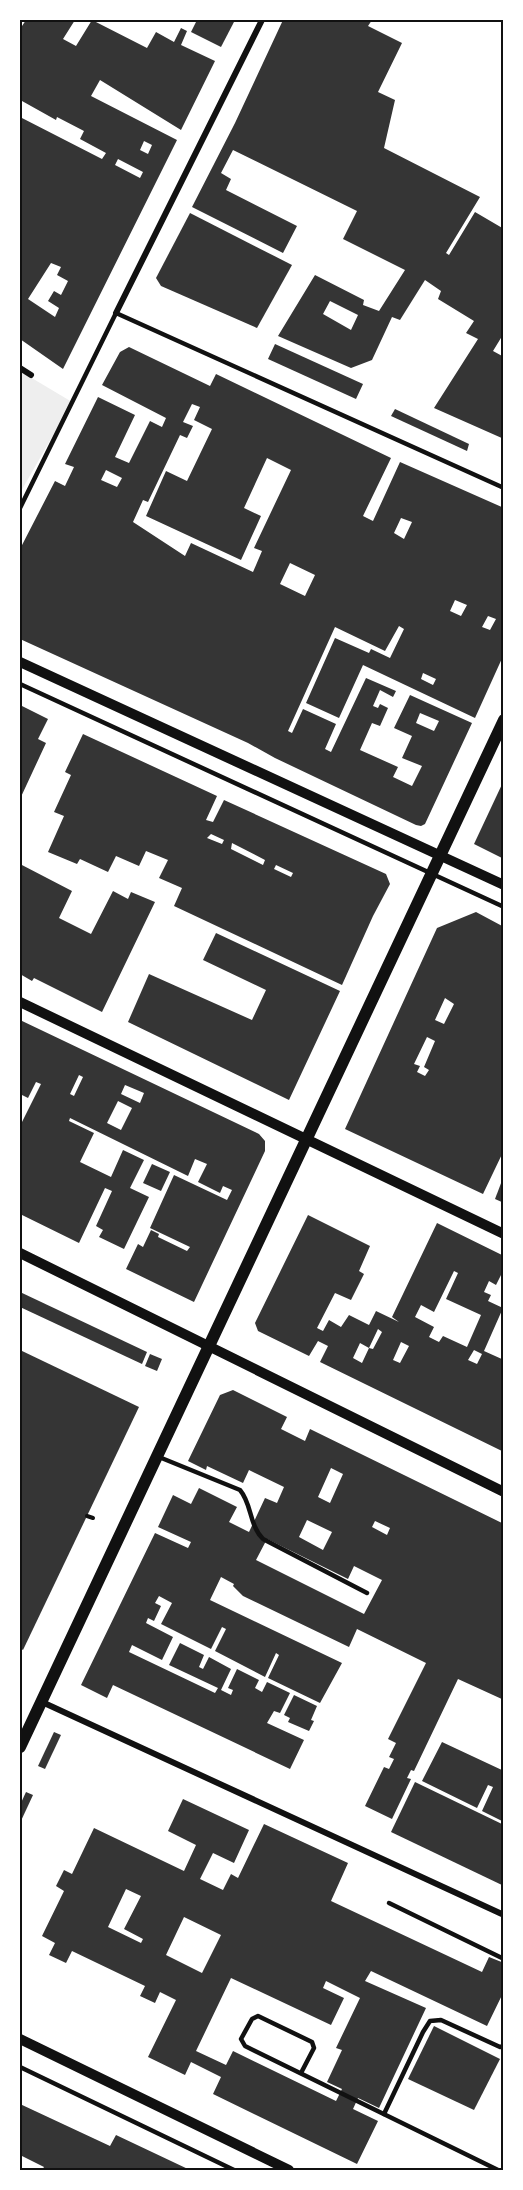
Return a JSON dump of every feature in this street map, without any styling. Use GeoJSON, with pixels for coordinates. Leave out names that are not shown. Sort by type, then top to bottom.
{"type":"FeatureCollection","features":[{"type":"Feature","properties":{"kind":"main road"},"geometry":{"type":"LineString","coordinates":[[20,1747],[504,720]]}},
{"type":"Feature","properties":{"kind":"street"},"geometry":{"type":"LineString","coordinates":[[116,313],[262,20]]}},
{"type":"Feature","properties":{"kind":"street"},"geometry":{"type":"LineString","coordinates":[[20,368],[31,375]]}},
{"type":"Feature","properties":{"kind":"street"},"geometry":{"type":"LineString","coordinates":[[20,662],[504,885]]}},
{"type":"Feature","properties":{"kind":"street"},"geometry":{"type":"LineString","coordinates":[[20,1002],[504,1234]]}},
{"type":"Feature","properties":{"kind":"street"},"geometry":{"type":"LineString","coordinates":[[20,1252],[504,1492]]}},
{"type":"Feature","properties":{"kind":"street"},"geometry":{"type":"LineString","coordinates":[[41,1701],[504,1915]]}},
{"type":"Feature","properties":{"kind":"street"},"geometry":{"type":"LineString","coordinates":[[20,2039],[290,2170]]}},
{"type":"Feature","properties":{"kind":"lane"},"geometry":{"type":"LineString","coordinates":[[20,508],[116,313],[504,488]]}},
{"type":"Feature","properties":{"kind":"lane"},"geometry":{"type":"LineString","coordinates":[[20,684],[504,907]]}},
{"type":"Feature","properties":{"kind":"lane"},"geometry":{"type":"LineString","coordinates":[[157,1456],[240,1491],[245,1496],[256,1532],[263,1539],[368,1593]]}},
{"type":"Feature","properties":{"kind":"lane"},"geometry":{"type":"LineString","coordinates":[[389,1903],[504,1959]]}},
{"type":"Feature","properties":{"kind":"lane"},"geometry":{"type":"LineString","coordinates":[[301,2073],[314,2048],[312,2042],[258,2016],[252,2019],[241,2039],[246,2046],[498,2170]]}},
{"type":"Feature","properties":{"kind":"lane"},"geometry":{"type":"LineString","coordinates":[[384,2114],[430,2021],[441,2020],[500,2047],[504,2046]]}},
{"type":"Feature","properties":{"kind":"lane"},"geometry":{"type":"LineString","coordinates":[[20,2067],[234,2170]]}},
{"type":"Feature","properties":{"kind":"path"},"geometry":{"type":"LineString","coordinates":[[87,1515],[93,1518]]}},
{"type":"Feature","properties":{"kind":"shaded area"},"geometry":{"type":"Polygon","coordinates":[[[20,371],[72,402],[20,493],[20,371]]]}},
{"type":"Feature","properties":{"kind":"building"},"geometry":{"type":"Polygon","coordinates":[[[26,20],[75,20],[63,39],[76,46],[92,20],[147,48],[156,32],[174,42],[181,28],[187,31],[181,45],[215,61],[181,130],[100,80],[91,96],[177,140],[63,369],[20,339],[20,117],[102,159],[106,153],[80,139],[84,131],[57,117],[56,120],[22,101],[20,105],[20,29],[26,20]],[[144,141],[140,150],[148,154],[152,145],[144,141]],[[118,159],[115,165],[140,178],[143,172],[118,159]],[[51,263],[28,299],[55,317],[59,308],[48,301],[54,291],[61,295],[68,281],[57,275],[61,267],[51,263]]]}},
{"type":"Feature","properties":{"kind":"building"},"geometry":{"type":"Polygon","coordinates":[[[197,20],[235,20],[221,47],[191,32],[197,20]]]}},
{"type":"Feature","properties":{"kind":"building"},"geometry":{"type":"Polygon","coordinates":[[[283,20],[372,20],[368,26],[402,43],[378,92],[395,100],[384,148],[480,197],[446,253],[449,255],[475,212],[504,229],[504,333],[493,351],[504,357],[504,439],[434,408],[478,339],[466,333],[474,321],[438,299],[441,291],[425,280],[400,320],[392,317],[372,360],[351,368],[278,336],[315,275],[364,300],[363,305],[379,311],[405,270],[343,239],[357,211],[233,150],[221,173],[231,179],[226,190],[297,226],[283,253],[192,207],[235,123],[283,20]],[[330,301],[323,314],[351,330],[358,315],[330,301]]]}},
{"type":"Feature","properties":{"kind":"building"},"geometry":{"type":"Polygon","coordinates":[[[190,213],[292,265],[257,328],[161,286],[156,278],[190,213]]]}},
{"type":"Feature","properties":{"kind":"building"},"geometry":{"type":"Polygon","coordinates":[[[275,344],[363,384],[356,399],[268,359],[275,344]]]}},
{"type":"Feature","properties":{"kind":"building"},"geometry":{"type":"Polygon","coordinates":[[[129,347],[210,386],[216,374],[391,458],[363,516],[373,521],[400,462],[504,508],[504,654],[475,718],[363,665],[339,718],[306,703],[335,638],[369,653],[371,649],[390,658],[404,629],[399,626],[385,651],[335,627],[288,731],[292,733],[303,709],[336,724],[325,749],[331,752],[366,678],[396,691],[393,697],[380,690],[373,706],[378,708],[380,704],[388,708],[380,726],[372,723],[360,750],[398,767],[393,777],[412,786],[422,766],[402,758],[412,736],[394,728],[410,695],[472,723],[425,824],[416,825],[248,743],[20,639],[20,549],[55,481],[65,486],[74,467],[65,464],[98,397],[135,415],[115,457],[129,463],[150,421],[162,427],[166,418],[102,385],[120,352],[129,347]],[[192,404],[183,422],[193,426],[187,438],[180,435],[148,502],[143,500],[133,522],[185,556],[191,543],[253,572],[262,551],[254,548],[291,470],[267,458],[244,508],[261,516],[241,560],[146,516],[166,471],[187,481],[212,429],[194,420],[200,407],[192,404]],[[106,470],[101,480],[117,487],[122,478],[106,470]],[[401,518],[394,533],[404,539],[412,522],[401,518]],[[290,563],[280,584],[305,596],[315,575],[290,563]],[[455,600],[450,611],[461,616],[467,605],[455,600]],[[488,616],[482,627],[490,630],[496,619],[488,616]],[[423,673],[421,679],[433,685],[436,679],[423,673]],[[420,713],[416,723],[434,731],[439,721],[420,713]]]}},
{"type":"Feature","properties":{"kind":"building"},"geometry":{"type":"Polygon","coordinates":[[[395,409],[469,444],[467,451],[391,416],[395,409]]]}},
{"type":"Feature","properties":{"kind":"building"},"geometry":{"type":"Polygon","coordinates":[[[20,705],[48,719],[38,739],[46,743],[20,799],[20,705]]]}},
{"type":"Feature","properties":{"kind":"building"},"geometry":{"type":"Polygon","coordinates":[[[83,734],[217,796],[206,820],[213,822],[224,800],[386,874],[390,884],[342,985],[174,906],[182,888],[159,878],[168,860],[146,851],[139,866],[116,856],[108,872],[80,859],[77,864],[48,852],[64,816],[54,812],[71,775],[65,772],[83,734]],[[211,834],[207,838],[222,844],[224,840],[211,834]],[[232,843],[231,849],[263,865],[265,860],[232,843]],[[276,865],[274,869],[291,877],[293,873],[276,865]]]}},
{"type":"Feature","properties":{"kind":"building"},"geometry":{"type":"Polygon","coordinates":[[[504,780],[504,859],[474,844],[504,780]]]}},
{"type":"Feature","properties":{"kind":"building"},"geometry":{"type":"Polygon","coordinates":[[[20,864],[72,891],[59,918],[91,934],[113,891],[128,899],[131,892],[155,902],[102,1012],[34,978],[32,981],[20,974],[20,864]]]}},
{"type":"Feature","properties":{"kind":"building"},"geometry":{"type":"Polygon","coordinates":[[[476,912],[504,927],[504,1150],[483,1194],[345,1129],[437,928],[476,912]],[[445,998],[435,1020],[444,1024],[454,1004],[445,998]],[[427,1037],[414,1064],[420,1066],[417,1072],[425,1076],[429,1070],[424,1067],[435,1041],[427,1037]]]}},
{"type":"Feature","properties":{"kind":"building"},"geometry":{"type":"Polygon","coordinates":[[[216,933],[340,991],[289,1100],[128,1022],[149,974],[252,1020],[266,990],[203,960],[216,933]]]}},
{"type":"Feature","properties":{"kind":"building"},"geometry":{"type":"Polygon","coordinates":[[[20,1020],[259,1134],[265,1141],[265,1151],[194,1302],[126,1269],[138,1244],[143,1247],[151,1230],[159,1234],[158,1237],[187,1251],[190,1247],[150,1228],[174,1175],[227,1200],[232,1190],[223,1186],[220,1193],[198,1182],[207,1164],[195,1159],[188,1176],[70,1118],[69,1121],[94,1133],[80,1162],[111,1177],[123,1150],[144,1160],[130,1188],[149,1197],[124,1249],[99,1237],[103,1230],[96,1226],[112,1191],[105,1188],[79,1243],[20,1214],[20,1126],[41,1084],[36,1082],[28,1098],[20,1094],[20,1020]],[[79,1075],[70,1094],[74,1096],[83,1077],[79,1075]],[[125,1085],[121,1094],[140,1103],[144,1093],[125,1085]],[[118,1101],[107,1123],[121,1130],[132,1108],[118,1101]]]}},
{"type":"Feature","properties":{"kind":"building"},"geometry":{"type":"Polygon","coordinates":[[[152,1164],[170,1172],[161,1191],[143,1183],[152,1164]]]}},
{"type":"Feature","properties":{"kind":"building"},"geometry":{"type":"Polygon","coordinates":[[[504,1178],[504,1203],[495,1199],[504,1178]]]}},
{"type":"Feature","properties":{"kind":"building"},"geometry":{"type":"Polygon","coordinates":[[[308,1215],[370,1246],[359,1271],[364,1274],[351,1300],[335,1293],[317,1328],[323,1331],[329,1320],[341,1327],[349,1315],[369,1325],[376,1311],[399,1322],[392,1317],[437,1223],[504,1256],[504,1269],[496,1285],[489,1281],[484,1292],[491,1295],[488,1301],[503,1308],[484,1351],[504,1360],[504,1452],[320,1362],[328,1346],[318,1341],[309,1356],[258,1331],[255,1323],[308,1215]],[[454,1271],[434,1312],[421,1305],[415,1317],[434,1327],[429,1337],[439,1342],[443,1336],[467,1347],[481,1315],[446,1299],[458,1273],[454,1271]],[[378,1329],[369,1348],[373,1349],[382,1332],[378,1329]],[[401,1342],[393,1360],[400,1363],[409,1346],[401,1342]],[[360,1343],[353,1358],[362,1363],[369,1348],[360,1343]],[[474,1350],[468,1360],[477,1364],[482,1354],[474,1350]]]}},
{"type":"Feature","properties":{"kind":"building"},"geometry":{"type":"Polygon","coordinates":[[[20,1292],[147,1352],[142,1364],[20,1307],[20,1292]]]}},
{"type":"Feature","properties":{"kind":"building"},"geometry":{"type":"Polygon","coordinates":[[[20,1350],[139,1407],[23,1650],[20,1648],[20,1350]]]}},
{"type":"Feature","properties":{"kind":"building"},"geometry":{"type":"Polygon","coordinates":[[[150,1354],[162,1359],[157,1371],[145,1366],[150,1354]]]}},
{"type":"Feature","properties":{"kind":"building"},"geometry":{"type":"Polygon","coordinates":[[[233,1390],[287,1417],[281,1429],[305,1441],[310,1429],[504,1524],[504,1700],[458,1679],[414,1771],[411,1770],[407,1778],[411,1779],[392,1819],[365,1806],[384,1767],[389,1769],[394,1759],[389,1757],[396,1743],[388,1739],[426,1663],[357,1629],[349,1647],[243,1596],[233,1586],[234,1584],[221,1577],[210,1600],[342,1663],[320,1703],[268,1678],[279,1655],[276,1653],[265,1677],[215,1651],[226,1629],[222,1627],[211,1649],[161,1624],[172,1603],[159,1596],[155,1603],[161,1606],[154,1621],[148,1618],[146,1623],[173,1637],[162,1660],[132,1645],[129,1652],[215,1693],[218,1688],[169,1665],[180,1643],[204,1655],[199,1667],[203,1669],[209,1657],[231,1669],[221,1690],[231,1695],[233,1690],[228,1688],[237,1669],[259,1680],[255,1688],[262,1692],[267,1682],[290,1693],[280,1713],[274,1711],[267,1723],[304,1740],[290,1769],[113,1685],[107,1698],[81,1685],[155,1533],[188,1548],[191,1542],[158,1527],[173,1495],[191,1504],[199,1488],[237,1507],[229,1522],[249,1532],[265,1498],[277,1503],[284,1487],[249,1470],[243,1483],[207,1466],[206,1470],[188,1461],[220,1395],[233,1390]],[[331,1468],[318,1497],[330,1503],[343,1474],[331,1468]],[[307,1520],[299,1537],[323,1550],[332,1532],[307,1520]],[[375,1521],[372,1527],[387,1535],[390,1528],[375,1521]],[[267,1539],[256,1560],[364,1614],[382,1580],[354,1566],[348,1579],[267,1539]]]}},
{"type":"Feature","properties":{"kind":"building"},"geometry":{"type":"Polygon","coordinates":[[[294,1695],[317,1706],[309,1731],[288,1722],[290,1718],[284,1715],[294,1695]]]}},
{"type":"Feature","properties":{"kind":"building"},"geometry":{"type":"Polygon","coordinates":[[[54,1732],[61,1735],[45,1769],[38,1766],[54,1732]]]}},
{"type":"Feature","properties":{"kind":"building"},"geometry":{"type":"Polygon","coordinates":[[[442,1742],[504,1771],[504,1822],[482,1811],[493,1787],[488,1785],[477,1808],[422,1781],[442,1742]]]}},
{"type":"Feature","properties":{"kind":"building"},"geometry":{"type":"Polygon","coordinates":[[[415,1782],[504,1825],[504,1886],[391,1832],[415,1782]]]}},
{"type":"Feature","properties":{"kind":"building"},"geometry":{"type":"Polygon","coordinates":[[[26,1792],[33,1795],[20,1823],[20,1805],[26,1792]]]}},
{"type":"Feature","properties":{"kind":"building"},"geometry":{"type":"Polygon","coordinates":[[[183,1799],[249,1830],[234,1863],[213,1853],[200,1879],[223,1890],[231,1874],[238,1878],[264,1824],[348,1863],[331,1901],[482,1972],[489,1957],[504,1963],[504,1991],[487,2026],[371,1971],[365,1981],[426,2008],[379,2108],[358,2098],[353,2109],[378,2121],[357,2164],[213,2094],[221,2077],[191,2062],[185,2075],[148,2057],[176,2000],[160,1992],[155,2003],[140,1996],[145,1986],[72,1951],[66,1963],[49,1955],[55,1943],[42,1936],[64,1891],[56,1886],[64,1870],[72,1874],[94,1828],[184,1871],[196,1845],[168,1831],[183,1799]],[[126,1889],[108,1927],[141,1943],[143,1939],[124,1929],[141,1896],[126,1889]],[[184,1917],[166,1955],[202,1973],[221,1935],[184,1917]],[[231,1978],[196,2051],[226,2065],[233,2051],[336,2101],[342,2089],[327,2082],[342,2050],[336,2048],[360,1998],[326,1981],[323,1988],[344,1998],[331,2025],[231,1978]]]}},
{"type":"Feature","properties":{"kind":"building"},"geometry":{"type":"Polygon","coordinates":[[[434,2026],[500,2059],[474,2110],[408,2079],[434,2026]]]}},
{"type":"Feature","properties":{"kind":"building"},"geometry":{"type":"Polygon","coordinates":[[[20,2104],[110,2146],[116,2135],[190,2170],[42,2170],[44,2167],[20,2155],[20,2104]]]}}]}
